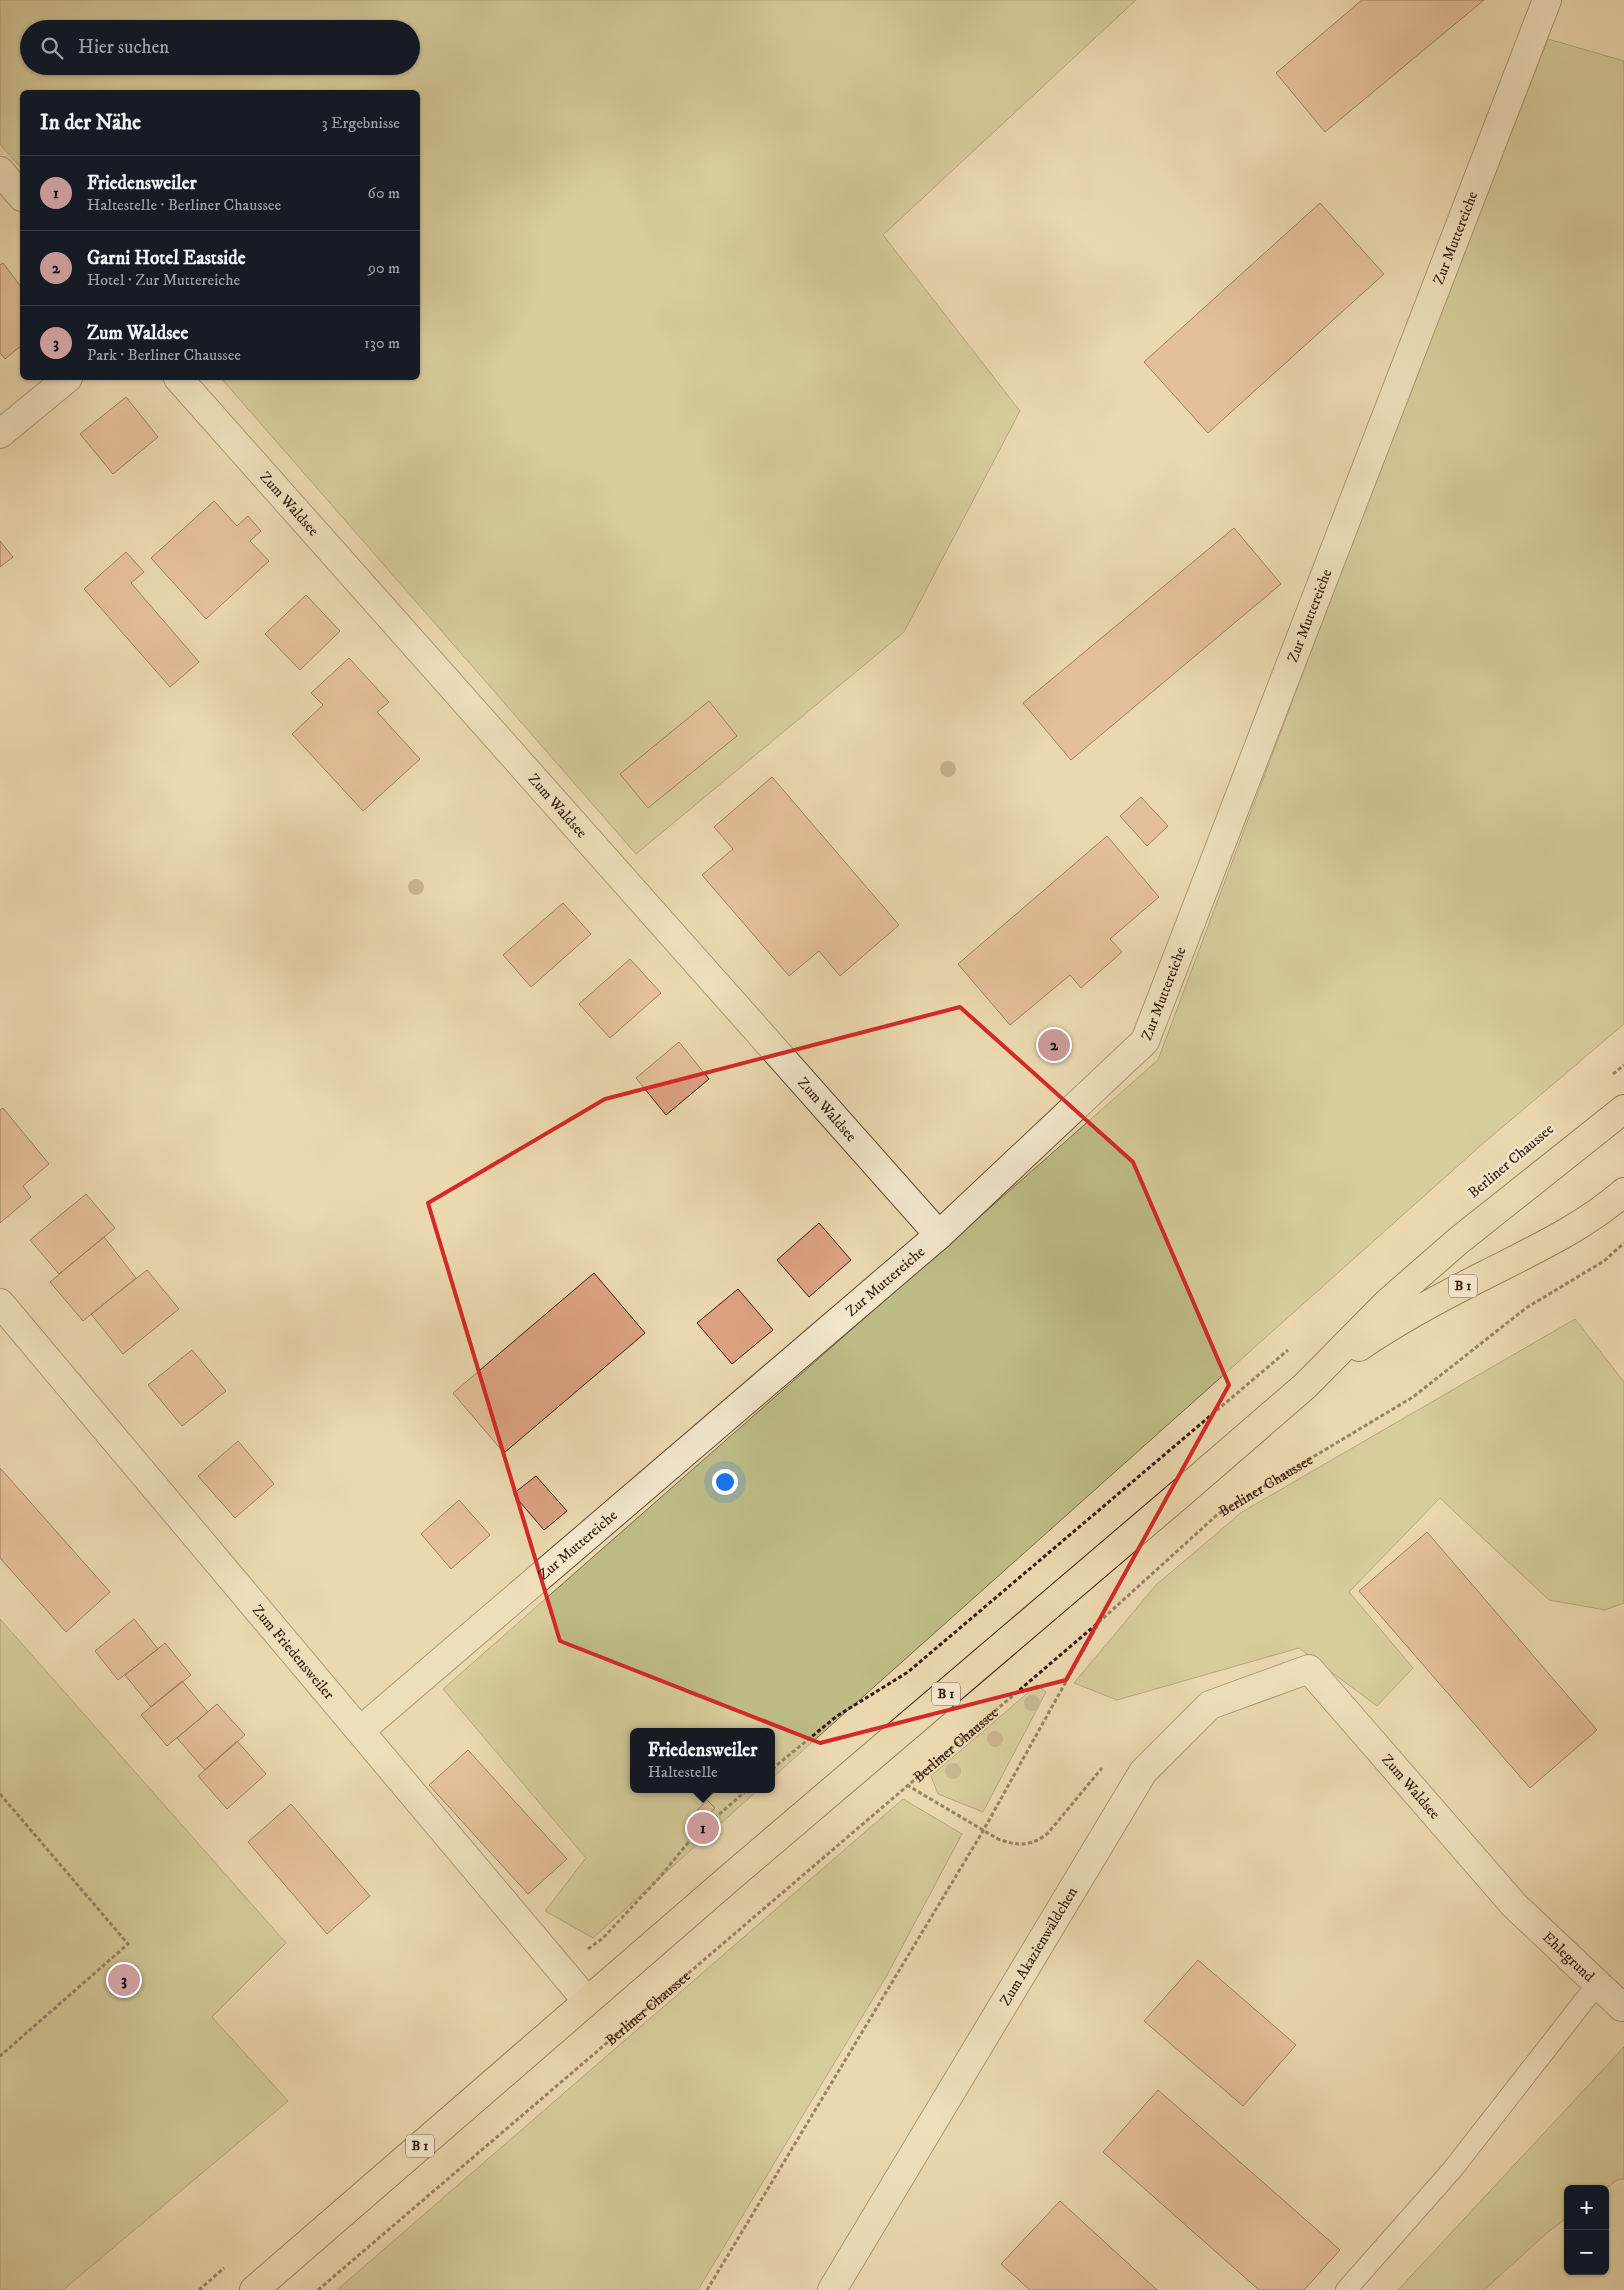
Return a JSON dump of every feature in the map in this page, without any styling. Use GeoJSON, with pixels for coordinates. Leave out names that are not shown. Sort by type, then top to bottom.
{"type":"FeatureCollection","features":[{"type":"Feature","properties":{"kind":"main road","name":"Berliner Chaussee"},"geometry":{"type":"LineString","coordinates":[[254,2290],[587,2001],[1304,1386],[1387,1303],[1451,1247],[1624,1109]]}},
{"type":"Feature","properties":{"kind":"main road","name":"Berliner Chaussee"},"geometry":{"type":"LineString","coordinates":[[1304,1386],[1360,1346],[1419,1310],[1566,1232],[1592,1217],[1624,1192]]}},
{"type":"Feature","properties":{"kind":"street","name":"Zur Muttereiche"},"geometry":{"type":"LineString","coordinates":[[361,1730],[939,1235],[1145,1041],[1547,0]]}},
{"type":"Feature","properties":{"kind":"street"},"geometry":{"type":"LineString","coordinates":[[0,171],[20,195]]}},
{"type":"Feature","properties":{"kind":"street"},"geometry":{"type":"LineString","coordinates":[[0,434],[66,380]]}},
{"type":"Feature","properties":{"kind":"street","name":"Zum Waldsee"},"geometry":{"type":"LineString","coordinates":[[180,380],[939,1235]]}},
{"type":"Feature","properties":{"kind":"street","name":"Zum Friedensweiler"},"geometry":{"type":"LineString","coordinates":[[0,1303],[587,2001]]}},
{"type":"Feature","properties":{"kind":"street","name":"Zum Waldsee"},"geometry":{"type":"LineString","coordinates":[[1308,1669],[1514,1905]]}},
{"type":"Feature","properties":{"kind":"street","name":"Zum Akazienwäldchen"},"geometry":{"type":"LineString","coordinates":[[832,2290],[1143,1772],[1210,1705],[1308,1669]]}},
{"type":"Feature","properties":{"kind":"street","name":"Ehlegrund"},"geometry":{"type":"LineString","coordinates":[[1514,1905],[1622,2007],[1624,2005]]}},
{"type":"Feature","properties":{"kind":"lane"},"geometry":{"type":"LineString","coordinates":[[1346,2290],[1452,2170],[1598,1983]]}},
{"type":"Feature","properties":{"kind":"path"},"geometry":{"type":"LineString","coordinates":[[1610,1077],[1624,1065]]}},
{"type":"Feature","properties":{"kind":"path","name":"Berliner Chaussee"},"geometry":{"type":"LineString","coordinates":[[318,2290],[1099,1622],[1218,1514],[1413,1397],[1526,1308],[1604,1260],[1624,1243]]}},
{"type":"Feature","properties":{"kind":"path"},"geometry":{"type":"LineString","coordinates":[[775,1767],[837,1716],[908,1672],[1289,1349]]}},
{"type":"Feature","properties":{"kind":"path"},"geometry":{"type":"LineString","coordinates":[[707,2290],[983,1830],[1099,1622]]}},
{"type":"Feature","properties":{"kind":"path"},"geometry":{"type":"LineString","coordinates":[[907,1785],[983,1830],[1013,1845],[1028,1844],[1039,1840],[1048,1833],[1104,1765]]}},
{"type":"Feature","properties":{"kind":"path"},"geometry":{"type":"LineString","coordinates":[[584,1953],[603,1938],[692,1838],[743,1793]]}},
{"type":"Feature","properties":{"kind":"path"},"geometry":{"type":"LineString","coordinates":[[0,1794],[128,1944],[0,2056]]}},
{"type":"Feature","properties":{"kind":"highlighted area"},"geometry":{"type":"Polygon","coordinates":[[[960,1007],[1133,1162],[1229,1385],[1066,1680],[820,1743],[560,1641],[428,1203],[605,1099],[960,1007]]]}},
{"type":"Feature","properties":{"kind":"shaded area"},"geometry":{"type":"Polygon","coordinates":[[[0,0],[1136,0],[883,235],[1020,411],[904,632],[636,854],[223,380],[420,380],[420,90],[20,90],[20,167],[0,144],[0,0]]]}},
{"type":"Feature","properties":{"kind":"shaded area"},"geometry":{"type":"Polygon","coordinates":[[[1548,39],[1624,61],[1624,1024],[1479,1147],[775,1775],[775,1728],[630,1728],[630,1793],[755,1793],[593,1938],[545,1911],[586,1858],[443,1689],[1158,1060],[1365,507],[1548,39]]]}},
{"type":"Feature","properties":{"kind":"shaded area"},"geometry":{"type":"Polygon","coordinates":[[[1575,1319],[1624,1382],[1624,1603],[1605,1610],[1549,1600],[1440,1498],[1349,1592],[1413,1668],[1377,1706],[1299,1648],[1117,1700],[1074,1683],[1156,1585],[1242,1512],[1575,1319]]]}},
{"type":"Feature","properties":{"kind":"shaded area"},"geometry":{"type":"Polygon","coordinates":[[[0,1619],[286,1943],[212,2017],[288,2101],[63,2290],[0,2290],[0,1619]]]}},
{"type":"Feature","properties":{"kind":"shaded area"},"geometry":{"type":"Polygon","coordinates":[[[1037,1685],[1046,1692],[983,1812],[938,1794],[931,1776],[1037,1685]]]}},
{"type":"Feature","properties":{"kind":"shaded area"},"geometry":{"type":"Polygon","coordinates":[[[903,1799],[962,1834],[886,1977],[698,2290],[337,2290],[903,1799]]]}},
{"type":"Feature","properties":{"kind":"shaded area"},"geometry":{"type":"Polygon","coordinates":[[[1624,2047],[1624,2179],[1617,2180],[1609,2186],[1564,2185],[1564,2220],[1548,2232],[1484,2290],[1398,2290],[1624,2047]]]}},
{"type":"Feature","properties":{"kind":"building"},"geometry":{"type":"Polygon","coordinates":[[[1362,0],[1484,0],[1325,132],[1276,73],[1362,0]]]}},
{"type":"Feature","properties":{"kind":"building"},"geometry":{"type":"Polygon","coordinates":[[[1320,203],[1384,274],[1208,433],[1144,362],[1320,203]]]}},
{"type":"Feature","properties":{"kind":"building"},"geometry":{"type":"Polygon","coordinates":[[[3,263],[20,285],[20,347],[5,359],[0,353],[0,265],[3,263]]]}},
{"type":"Feature","properties":{"kind":"building"},"geometry":{"type":"Polygon","coordinates":[[[126,397],[158,437],[113,474],[80,434],[126,397]]]}},
{"type":"Feature","properties":{"kind":"building"},"geometry":{"type":"Polygon","coordinates":[[[214,501],[237,526],[248,516],[261,531],[250,541],[269,561],[206,619],[151,558],[214,501]]]}},
{"type":"Feature","properties":{"kind":"building"},"geometry":{"type":"Polygon","coordinates":[[[1234,528],[1281,584],[1071,760],[1023,703],[1234,528]]]}},
{"type":"Feature","properties":{"kind":"building"},"geometry":{"type":"Polygon","coordinates":[[[0,541],[13,557],[0,567],[0,541]]]}},
{"type":"Feature","properties":{"kind":"building"},"geometry":{"type":"Polygon","coordinates":[[[126,552],[144,572],[131,583],[199,662],[170,687],[84,589],[126,552]]]}},
{"type":"Feature","properties":{"kind":"building"},"geometry":{"type":"Polygon","coordinates":[[[306,595],[340,631],[300,670],[265,634],[306,595]]]}},
{"type":"Feature","properties":{"kind":"building"},"geometry":{"type":"Polygon","coordinates":[[[349,658],[389,702],[377,712],[420,759],[363,811],[292,734],[323,705],[311,693],[349,658]]]}},
{"type":"Feature","properties":{"kind":"building"},"geometry":{"type":"Polygon","coordinates":[[[709,701],[737,736],[648,808],[620,774],[709,701]]]}},
{"type":"Feature","properties":{"kind":"building"},"geometry":{"type":"Polygon","coordinates":[[[772,777],[899,925],[840,976],[819,951],[789,976],[702,875],[733,849],[714,827],[772,777]]]}},
{"type":"Feature","properties":{"kind":"building"},"geometry":{"type":"Polygon","coordinates":[[[1141,797],[1168,826],[1147,846],[1120,816],[1141,797]]]}},
{"type":"Feature","properties":{"kind":"building"},"geometry":{"type":"Polygon","coordinates":[[[1107,836],[1159,897],[1110,939],[1122,952],[1081,988],[1070,975],[1010,1025],[958,964],[1107,836]]]}},
{"type":"Feature","properties":{"kind":"building"},"geometry":{"type":"Polygon","coordinates":[[[563,903],[591,934],[531,987],[503,955],[563,903]]]}},
{"type":"Feature","properties":{"kind":"building"},"geometry":{"type":"Polygon","coordinates":[[[630,959],[661,993],[610,1038],[579,1004],[630,959]]]}},
{"type":"Feature","properties":{"kind":"building"},"geometry":{"type":"Polygon","coordinates":[[[679,1042],[709,1079],[666,1115],[636,1078],[679,1042]]]}},
{"type":"Feature","properties":{"kind":"building"},"geometry":{"type":"Polygon","coordinates":[[[3,1108],[49,1164],[23,1186],[31,1197],[0,1223],[0,1110],[3,1108]]]}},
{"type":"Feature","properties":{"kind":"building"},"geometry":{"type":"Polygon","coordinates":[[[86,1194],[115,1228],[59,1274],[30,1240],[86,1194]]]}},
{"type":"Feature","properties":{"kind":"building"},"geometry":{"type":"Polygon","coordinates":[[[819,1223],[851,1260],[809,1297],[777,1260],[819,1223]]]}},
{"type":"Feature","properties":{"kind":"building"},"geometry":{"type":"Polygon","coordinates":[[[104,1237],[136,1278],[83,1321],[50,1282],[104,1237]]]}},
{"type":"Feature","properties":{"kind":"building"},"geometry":{"type":"Polygon","coordinates":[[[147,1270],[179,1309],[123,1354],[91,1314],[147,1270]]]}},
{"type":"Feature","properties":{"kind":"building"},"geometry":{"type":"Polygon","coordinates":[[[594,1273],[645,1333],[504,1453],[453,1393],[594,1273]]]}},
{"type":"Feature","properties":{"kind":"building"},"geometry":{"type":"Polygon","coordinates":[[[738,1289],[773,1330],[732,1364],[697,1323],[738,1289]]]}},
{"type":"Feature","properties":{"kind":"building"},"geometry":{"type":"Polygon","coordinates":[[[192,1350],[226,1391],[182,1426],[148,1385],[192,1350]]]}},
{"type":"Feature","properties":{"kind":"building"},"geometry":{"type":"Polygon","coordinates":[[[238,1441],[274,1484],[235,1518],[198,1476],[238,1441]]]}},
{"type":"Feature","properties":{"kind":"building"},"geometry":{"type":"Polygon","coordinates":[[[0,1468],[110,1592],[66,1632],[0,1558],[0,1468]]]}},
{"type":"Feature","properties":{"kind":"building"},"geometry":{"type":"Polygon","coordinates":[[[536,1476],[567,1511],[544,1530],[513,1494],[536,1476]]]}},
{"type":"Feature","properties":{"kind":"building"},"geometry":{"type":"Polygon","coordinates":[[[459,1500],[490,1535],[451,1569],[421,1534],[459,1500]]]}},
{"type":"Feature","properties":{"kind":"building"},"geometry":{"type":"Polygon","coordinates":[[[1427,1532],[1597,1730],[1530,1788],[1359,1591],[1427,1532]]]}},
{"type":"Feature","properties":{"kind":"building"},"geometry":{"type":"Polygon","coordinates":[[[134,1619],[158,1649],[118,1680],[95,1651],[134,1619]]]}},
{"type":"Feature","properties":{"kind":"building"},"geometry":{"type":"Polygon","coordinates":[[[165,1643],[191,1675],[151,1707],[125,1675],[165,1643]]]}},
{"type":"Feature","properties":{"kind":"building"},"geometry":{"type":"Polygon","coordinates":[[[182,1681],[208,1712],[167,1746],[141,1715],[182,1681]]]}},
{"type":"Feature","properties":{"kind":"building"},"geometry":{"type":"Polygon","coordinates":[[[217,1704],[245,1735],[205,1770],[177,1738],[217,1704]]]}},
{"type":"Feature","properties":{"kind":"building"},"geometry":{"type":"Polygon","coordinates":[[[237,1741],[266,1774],[227,1809],[198,1776],[237,1741]]]}},
{"type":"Feature","properties":{"kind":"building"},"geometry":{"type":"Polygon","coordinates":[[[468,1750],[567,1859],[528,1894],[429,1785],[468,1750]]]}},
{"type":"Feature","properties":{"kind":"building"},"geometry":{"type":"Polygon","coordinates":[[[707,1800],[715,1808],[696,1828],[688,1820],[707,1800]]]}},
{"type":"Feature","properties":{"kind":"building"},"geometry":{"type":"Polygon","coordinates":[[[291,1804],[370,1896],[327,1934],[248,1842],[291,1804]]]}},
{"type":"Feature","properties":{"kind":"building"},"geometry":{"type":"Polygon","coordinates":[[[1198,1960],[1296,2045],[1243,2106],[1144,2021],[1198,1960]]]}},
{"type":"Feature","properties":{"kind":"building"},"geometry":{"type":"Polygon","coordinates":[[[1158,2090],[1340,2250],[1304,2290],[1259,2290],[1103,2152],[1158,2090]]]}},
{"type":"Feature","properties":{"kind":"building"},"geometry":{"type":"Polygon","coordinates":[[[1060,2201],[1157,2290],[1030,2290],[1001,2264],[1060,2201]]]}},
{"type":"Feature","properties":{"kind":"place","name":"Garni Hotel Eastside"},"geometry":{"type":"Point","coordinates":[1054,1045]}},
{"type":"Feature","properties":{"kind":"place","name":"Friedensweiler"},"geometry":{"type":"Point","coordinates":[703,1828]}},
{"type":"Feature","properties":{"kind":"place","name":"Zum Waldsee"},"geometry":{"type":"Point","coordinates":[124,1980]}}]}
